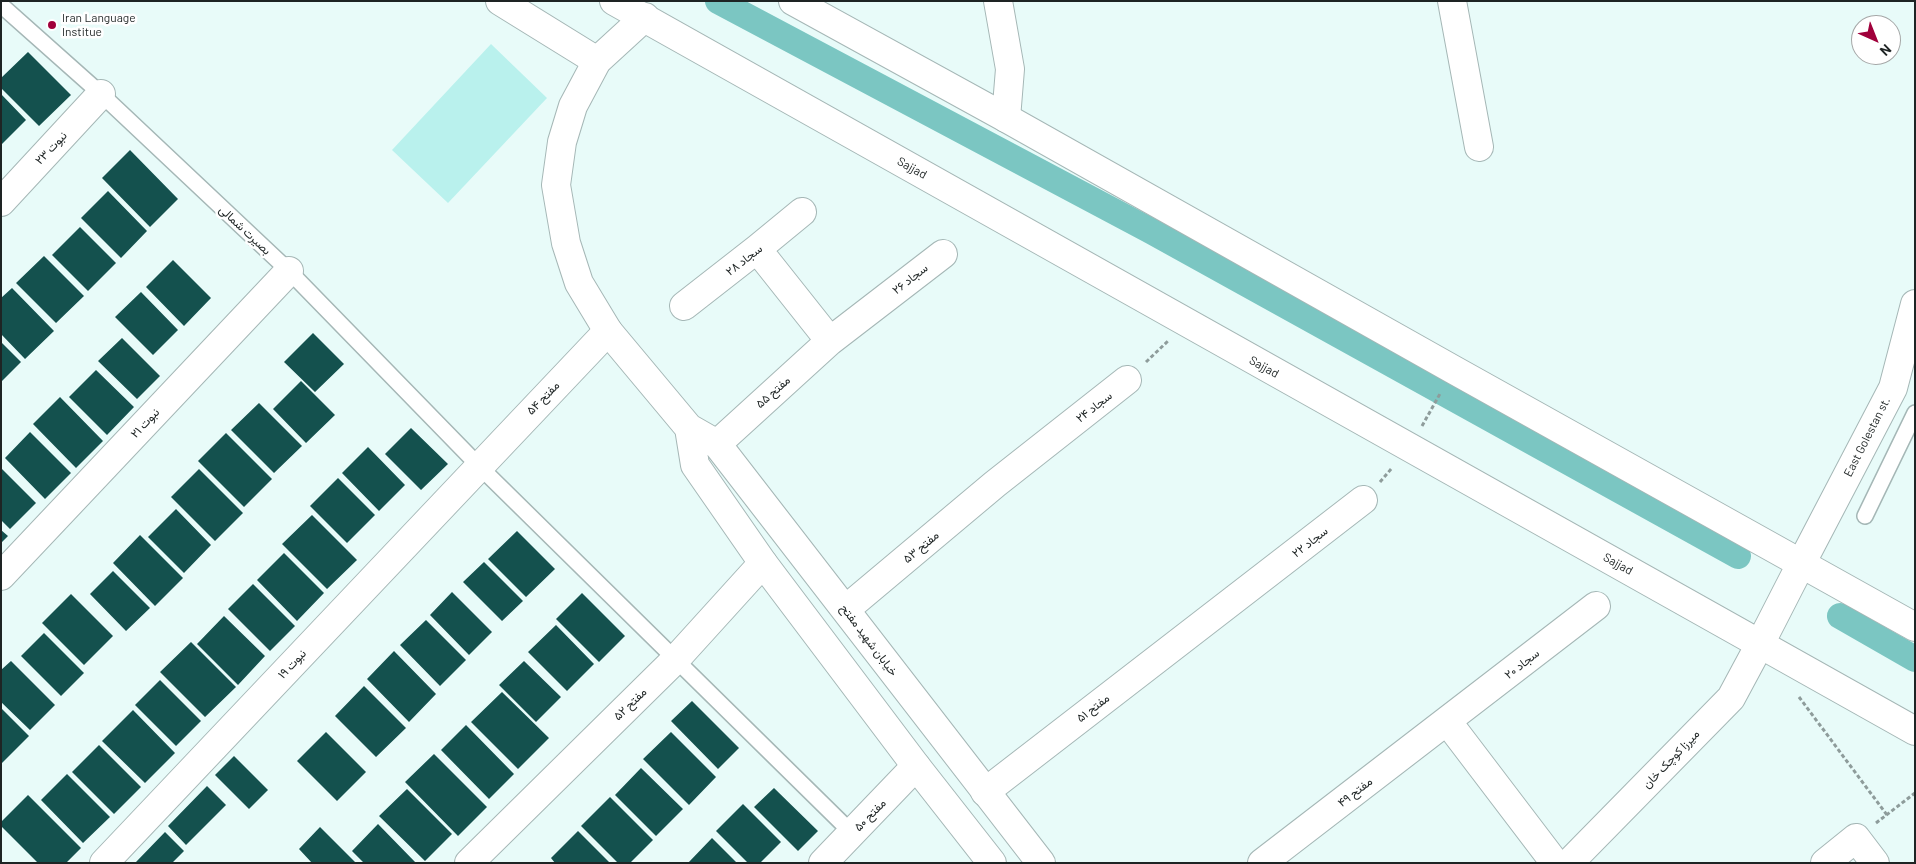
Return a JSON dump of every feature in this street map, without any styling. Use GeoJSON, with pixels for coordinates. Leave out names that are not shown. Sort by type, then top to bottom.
{"type":"FeatureCollection","features":[{"type":"Feature","properties":{"kind":"street"},"geometry":{"type":"LineString","coordinates":[[500,1],[597,61]]}},
{"type":"Feature","properties":{"kind":"street","name":"Sajjad"},"geometry":{"type":"LineString","coordinates":[[614,1],[1915,731]]}},
{"type":"Feature","properties":{"kind":"street"},"geometry":{"type":"LineString","coordinates":[[793,1],[1006,118],[1915,627]]}},
{"type":"Feature","properties":{"kind":"street"},"geometry":{"type":"LineString","coordinates":[[998,1],[1010,69],[1006,118]]}},
{"type":"Feature","properties":{"kind":"street"},"geometry":{"type":"LineString","coordinates":[[1452,1],[1479,147]]}},
{"type":"Feature","properties":{"kind":"street","name":"خیابان شهید مفتح"},"geometry":{"type":"LineString","coordinates":[[645,17],[597,61],[574,106],[562,142],[556,185],[566,244],[580,283],[608,331],[689,428],[717,444],[1041,863]]}},
{"type":"Feature","properties":{"kind":"street","name":"نبوت ۲۳"},"geometry":{"type":"LineString","coordinates":[[1,202],[101,94]]}},
{"type":"Feature","properties":{"kind":"street","name":"سجاد ۲۸"},"geometry":{"type":"LineString","coordinates":[[684,306],[802,212]]}},
{"type":"Feature","properties":{"kind":"street"},"geometry":{"type":"LineString","coordinates":[[757,249],[830,341]]}},
{"type":"Feature","properties":{"kind":"street","name":"سجاد ۲۶"},"geometry":{"type":"LineString","coordinates":[[830,341],[943,254]]}},
{"type":"Feature","properties":{"kind":"street","name":"نبوت ۲۱"},"geometry":{"type":"LineString","coordinates":[[1,576],[289,271]]}},
{"type":"Feature","properties":{"kind":"street","name":"East Golestan st."},"geometry":{"type":"LineString","coordinates":[[1760,644],[1893,388],[1915,304]]}},
{"type":"Feature","properties":{"kind":"street","name":"مفتح ۵۴"},"geometry":{"type":"LineString","coordinates":[[479,466],[608,331]]}},
{"type":"Feature","properties":{"kind":"street","name":"مفتح ۵۵"},"geometry":{"type":"LineString","coordinates":[[717,444],[830,341]]}},
{"type":"Feature","properties":{"kind":"street","name":"سجاد ۲۴"},"geometry":{"type":"LineString","coordinates":[[995,484],[1127,380]]}},
{"type":"Feature","properties":{"kind":"street"},"geometry":{"type":"LineString","coordinates":[[689,428],[695,465],[763,563],[916,766],[992,863]]}},
{"type":"Feature","properties":{"kind":"street","name":"نبوت ۱۹"},"geometry":{"type":"LineString","coordinates":[[104,863],[479,466]]}},
{"type":"Feature","properties":{"kind":"street","name":"مفتح ۵۳"},"geometry":{"type":"LineString","coordinates":[[846,610],[995,484]]}},
{"type":"Feature","properties":{"kind":"street","name":"سجاد ۲۲"},"geometry":{"type":"LineString","coordinates":[[1202,625],[1363,500]]}},
{"type":"Feature","properties":{"kind":"street","name":"مفتح ۵۲"},"geometry":{"type":"LineString","coordinates":[[469,863],[675,660],[763,563]]}},
{"type":"Feature","properties":{"kind":"street","name":"سجاد ۲۰"},"geometry":{"type":"LineString","coordinates":[[1447,721],[1596,606]]}},
{"type":"Feature","properties":{"kind":"street","name":"مفتح ۵۱"},"geometry":{"type":"LineString","coordinates":[[985,792],[1202,625]]}},
{"type":"Feature","properties":{"kind":"street","name":"میرزا کوچک خان"},"geometry":{"type":"LineString","coordinates":[[1569,863],[1731,698],[1760,644]]}},
{"type":"Feature","properties":{"kind":"street"},"geometry":{"type":"LineString","coordinates":[[1447,721],[1555,863]]}},
{"type":"Feature","properties":{"kind":"street","name":"مفتح ۴۹"},"geometry":{"type":"LineString","coordinates":[[1262,863],[1447,721]]}},
{"type":"Feature","properties":{"kind":"street","name":"مفتح ۵۰"},"geometry":{"type":"LineString","coordinates":[[823,863],[916,766]]}},
{"type":"Feature","properties":{"kind":"street"},"geometry":{"type":"LineString","coordinates":[[1825,863],[1856,838],[1875,863]]}},
{"type":"Feature","properties":{"kind":"lane","name":"بصیرت شمالی"},"geometry":{"type":"LineString","coordinates":[[1,5],[101,94],[289,271],[479,466],[852,833]]}},
{"type":"Feature","properties":{"kind":"lane"},"geometry":{"type":"LineString","coordinates":[[1865,516],[1915,413]]}},
{"type":"Feature","properties":{"kind":"path"},"geometry":{"type":"LineString","coordinates":[[1127,380],[1187,323]]}},
{"type":"Feature","properties":{"kind":"path"},"geometry":{"type":"LineString","coordinates":[[1363,500],[1409,448],[1454,370]]}},
{"type":"Feature","properties":{"kind":"path"},"geometry":{"type":"LineString","coordinates":[[1794,691],[1887,815]]}},
{"type":"Feature","properties":{"kind":"path"},"geometry":{"type":"LineString","coordinates":[[1856,838],[1915,793]]}},
{"type":"Feature","properties":{"kind":"shaded area"},"geometry":{"type":"Polygon","coordinates":[[[491,44],[547,98],[448,203],[392,150],[491,44]]]}},
{"type":"Feature","properties":{"kind":"building"},"geometry":{"type":"Polygon","coordinates":[[[28,52],[71,95],[39,126],[1,88],[1,78],[28,52]]]}},
{"type":"Feature","properties":{"kind":"building"},"geometry":{"type":"Polygon","coordinates":[[[1,94],[26,120],[1,145],[1,94]]]}},
{"type":"Feature","properties":{"kind":"building"},"geometry":{"type":"Polygon","coordinates":[[[130,150],[178,199],[150,227],[102,178],[130,150]]]}},
{"type":"Feature","properties":{"kind":"building"},"geometry":{"type":"Polygon","coordinates":[[[108,191],[147,231],[121,258],[81,218],[108,191]]]}},
{"type":"Feature","properties":{"kind":"building"},"geometry":{"type":"Polygon","coordinates":[[[80,227],[116,263],[88,291],[52,255],[80,227]]]}},
{"type":"Feature","properties":{"kind":"building"},"geometry":{"type":"Polygon","coordinates":[[[44,256],[84,296],[56,323],[16,283],[44,256]]]}},
{"type":"Feature","properties":{"kind":"building"},"geometry":{"type":"Polygon","coordinates":[[[173,260],[211,298],[184,326],[146,287],[173,260]]]}},
{"type":"Feature","properties":{"kind":"building"},"geometry":{"type":"Polygon","coordinates":[[[12,288],[54,331],[25,359],[1,334],[1,298],[12,288]]]}},
{"type":"Feature","properties":{"kind":"building"},"geometry":{"type":"Polygon","coordinates":[[[141,292],[178,330],[153,355],[115,317],[141,292]]]}},
{"type":"Feature","properties":{"kind":"building"},"geometry":{"type":"Polygon","coordinates":[[[313,333],[344,364],[315,392],[284,362],[313,333]]]}},
{"type":"Feature","properties":{"kind":"building"},"geometry":{"type":"Polygon","coordinates":[[[122,338],[160,376],[137,399],[98,361],[122,338]]]}},
{"type":"Feature","properties":{"kind":"building"},"geometry":{"type":"Polygon","coordinates":[[[1,342],[21,362],[1,382],[1,342]]]}},
{"type":"Feature","properties":{"kind":"building"},"geometry":{"type":"Polygon","coordinates":[[[96,370],[134,407],[107,435],[69,397],[96,370]]]}},
{"type":"Feature","properties":{"kind":"building"},"geometry":{"type":"Polygon","coordinates":[[[301,381],[335,415],[306,443],[273,409],[301,381]]]}},
{"type":"Feature","properties":{"kind":"building"},"geometry":{"type":"Polygon","coordinates":[[[60,397],[103,441],[76,468],[33,424],[60,397]]]}},
{"type":"Feature","properties":{"kind":"building"},"geometry":{"type":"Polygon","coordinates":[[[259,403],[302,446],[274,473],[231,430],[259,403]]]}},
{"type":"Feature","properties":{"kind":"building"},"geometry":{"type":"Polygon","coordinates":[[[411,428],[448,464],[421,490],[385,454],[411,428]]]}},
{"type":"Feature","properties":{"kind":"building"},"geometry":{"type":"Polygon","coordinates":[[[30,432],[71,473],[45,499],[5,458],[30,432]]]}},
{"type":"Feature","properties":{"kind":"building"},"geometry":{"type":"Polygon","coordinates":[[[226,433],[272,479],[244,507],[198,461],[226,433]]]}},
{"type":"Feature","properties":{"kind":"building"},"geometry":{"type":"Polygon","coordinates":[[[368,447],[405,485],[379,511],[342,473],[368,447]]]}},
{"type":"Feature","properties":{"kind":"building"},"geometry":{"type":"Polygon","coordinates":[[[1,468],[36,503],[10,529],[1,520],[1,468]]]}},
{"type":"Feature","properties":{"kind":"building"},"geometry":{"type":"Polygon","coordinates":[[[199,469],[243,513],[215,541],[171,497],[199,469]]]}},
{"type":"Feature","properties":{"kind":"building"},"geometry":{"type":"Polygon","coordinates":[[[338,478],[375,515],[347,543],[310,506],[338,478]]]}},
{"type":"Feature","properties":{"kind":"building"},"geometry":{"type":"Polygon","coordinates":[[[176,509],[211,545],[184,573],[148,537],[176,509]]]}},
{"type":"Feature","properties":{"kind":"building"},"geometry":{"type":"Polygon","coordinates":[[[312,515],[357,560],[327,589],[282,544],[312,515]]]}},
{"type":"Feature","properties":{"kind":"building"},"geometry":{"type":"Polygon","coordinates":[[[1,530],[8,536],[1,543],[1,530]]]}},
{"type":"Feature","properties":{"kind":"building"},"geometry":{"type":"Polygon","coordinates":[[[517,531],[555,569],[526,597],[488,559],[517,531]]]}},
{"type":"Feature","properties":{"kind":"building"},"geometry":{"type":"Polygon","coordinates":[[[140,535],[183,578],[155,606],[113,563],[140,535]]]}},
{"type":"Feature","properties":{"kind":"building"},"geometry":{"type":"Polygon","coordinates":[[[284,553],[324,593],[297,621],[257,580],[284,553]]]}},
{"type":"Feature","properties":{"kind":"building"},"geometry":{"type":"Polygon","coordinates":[[[484,562],[523,601],[502,621],[463,582],[484,562]]]}},
{"type":"Feature","properties":{"kind":"building"},"geometry":{"type":"Polygon","coordinates":[[[113,571],[150,608],[126,631],[90,594],[113,571]]]}},
{"type":"Feature","properties":{"kind":"building"},"geometry":{"type":"Polygon","coordinates":[[[253,584],[295,626],[270,651],[228,609],[253,584]]]}},
{"type":"Feature","properties":{"kind":"building"},"geometry":{"type":"Polygon","coordinates":[[[452,592],[492,632],[469,655],[430,615],[452,592]]]}},
{"type":"Feature","properties":{"kind":"building"},"geometry":{"type":"Polygon","coordinates":[[[582,593],[625,636],[599,662],[556,619],[582,593]]]}},
{"type":"Feature","properties":{"kind":"building"},"geometry":{"type":"Polygon","coordinates":[[[71,594],[113,636],[84,665],[42,623],[71,594]]]}},
{"type":"Feature","properties":{"kind":"building"},"geometry":{"type":"Polygon","coordinates":[[[224,616],[265,656],[238,685],[197,644],[224,616]]]}},
{"type":"Feature","properties":{"kind":"building"},"geometry":{"type":"Polygon","coordinates":[[[426,620],[466,660],[440,686],[400,645],[426,620]]]}},
{"type":"Feature","properties":{"kind":"building"},"geometry":{"type":"Polygon","coordinates":[[[556,625],[594,664],[567,691],[528,652],[556,625]]]}},
{"type":"Feature","properties":{"kind":"building"},"geometry":{"type":"Polygon","coordinates":[[[44,633],[84,673],[61,696],[21,656],[44,633]]]}},
{"type":"Feature","properties":{"kind":"building"},"geometry":{"type":"Polygon","coordinates":[[[191,642],[236,687],[205,717],[160,672],[191,642]]]}},
{"type":"Feature","properties":{"kind":"building"},"geometry":{"type":"Polygon","coordinates":[[[394,651],[436,694],[409,722],[367,679],[394,651]]]}},
{"type":"Feature","properties":{"kind":"building"},"geometry":{"type":"Polygon","coordinates":[[[11,661],[55,705],[30,730],[1,702],[1,670],[11,661]]]}},
{"type":"Feature","properties":{"kind":"building"},"geometry":{"type":"Polygon","coordinates":[[[524,661],[561,697],[536,722],[499,685],[524,661]]]}},
{"type":"Feature","properties":{"kind":"building"},"geometry":{"type":"Polygon","coordinates":[[[160,680],[201,721],[176,746],[135,705],[160,680]]]}},
{"type":"Feature","properties":{"kind":"building"},"geometry":{"type":"Polygon","coordinates":[[[364,686],[406,728],[376,757],[335,716],[364,686]]]}},
{"type":"Feature","properties":{"kind":"building"},"geometry":{"type":"Polygon","coordinates":[[[502,692],[549,738],[518,769],[471,722],[502,692]]]}},
{"type":"Feature","properties":{"kind":"building"},"geometry":{"type":"Polygon","coordinates":[[[692,701],[739,748],[718,769],[671,721],[692,701]]]}},
{"type":"Feature","properties":{"kind":"building"},"geometry":{"type":"Polygon","coordinates":[[[1,708],[29,736],[1,764],[1,708]]]}},
{"type":"Feature","properties":{"kind":"building"},"geometry":{"type":"Polygon","coordinates":[[[133,710],[175,753],[145,783],[102,741],[133,710]]]}},
{"type":"Feature","properties":{"kind":"building"},"geometry":{"type":"Polygon","coordinates":[[[466,725],[514,774],[489,799],[441,750],[466,725]]]}},
{"type":"Feature","properties":{"kind":"building"},"geometry":{"type":"Polygon","coordinates":[[[326,732],[366,772],[337,801],[297,761],[326,732]]]}},
{"type":"Feature","properties":{"kind":"building"},"geometry":{"type":"Polygon","coordinates":[[[671,732],[716,777],[689,805],[643,759],[671,732]]]}},
{"type":"Feature","properties":{"kind":"building"},"geometry":{"type":"Polygon","coordinates":[[[99,745],[141,787],[114,814],[72,772],[99,745]]]}},
{"type":"Feature","properties":{"kind":"building"},"geometry":{"type":"Polygon","coordinates":[[[434,754],[487,807],[458,836],[405,782],[434,754]]]}},
{"type":"Feature","properties":{"kind":"building"},"geometry":{"type":"Polygon","coordinates":[[[234,756],[268,790],[249,809],[215,775],[234,756]]]}},
{"type":"Feature","properties":{"kind":"building"},"geometry":{"type":"Polygon","coordinates":[[[641,768],[683,809],[656,836],[615,795],[641,768]]]}},
{"type":"Feature","properties":{"kind":"building"},"geometry":{"type":"Polygon","coordinates":[[[67,774],[110,817],[83,843],[41,800],[67,774]]]}},
{"type":"Feature","properties":{"kind":"building"},"geometry":{"type":"Polygon","coordinates":[[[207,786],[226,805],[186,845],[168,826],[207,786]]]}},
{"type":"Feature","properties":{"kind":"building"},"geometry":{"type":"Polygon","coordinates":[[[774,788],[818,831],[798,851],[754,807],[774,788]]]}},
{"type":"Feature","properties":{"kind":"building"},"geometry":{"type":"Polygon","coordinates":[[[407,789],[452,834],[425,861],[379,816],[407,789]]]}},
{"type":"Feature","properties":{"kind":"building"},"geometry":{"type":"Polygon","coordinates":[[[28,795],[81,848],[66,863],[38,863],[1,826],[1,822],[28,795]]]}},
{"type":"Feature","properties":{"kind":"building"},"geometry":{"type":"Polygon","coordinates":[[[610,797],[653,840],[630,863],[618,863],[581,826],[610,797]]]}},
{"type":"Feature","properties":{"kind":"building"},"geometry":{"type":"Polygon","coordinates":[[[743,804],[781,842],[760,863],[748,863],[716,831],[743,804]]]}},
{"type":"Feature","properties":{"kind":"building"},"geometry":{"type":"Polygon","coordinates":[[[378,824],[416,863],[364,863],[352,851],[378,824]]]}},
{"type":"Feature","properties":{"kind":"building"},"geometry":{"type":"Polygon","coordinates":[[[320,827],[356,863],[312,863],[299,849],[320,827]]]}},
{"type":"Feature","properties":{"kind":"building"},"geometry":{"type":"Polygon","coordinates":[[[578,831],[610,863],[555,863],[551,858],[578,831]]]}},
{"type":"Feature","properties":{"kind":"building"},"geometry":{"type":"Polygon","coordinates":[[[165,832],[184,851],[172,863],[137,863],[136,862],[165,832]]]}},
{"type":"Feature","properties":{"kind":"building"},"geometry":{"type":"Polygon","coordinates":[[[712,838],[737,863],[688,863],[712,838]]]}},
{"type":"Feature","properties":{"kind":"waterway"},"geometry":{"type":"LineString","coordinates":[[718,1],[1151,231],[1738,556]]}},
{"type":"Feature","properties":{"kind":"waterway"},"geometry":{"type":"LineString","coordinates":[[1840,616],[1915,659]]}},
{"type":"Feature","properties":{"kind":"place","name":"Iran Language Institue"},"geometry":{"type":"Point","coordinates":[52,25]}}]}
